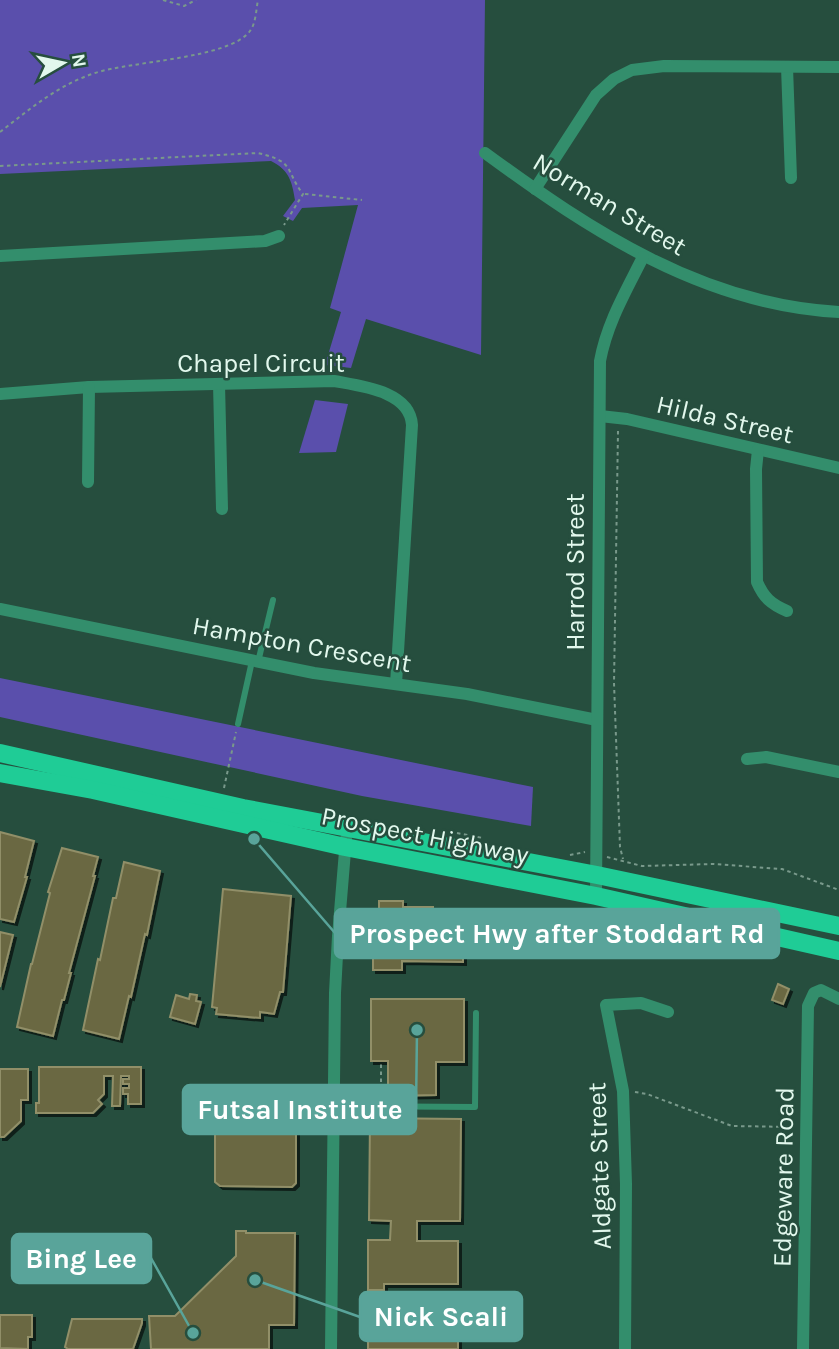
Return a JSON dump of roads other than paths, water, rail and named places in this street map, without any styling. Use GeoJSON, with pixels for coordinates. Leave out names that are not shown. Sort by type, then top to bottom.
{"type":"FeatureCollection","features":[{"type":"Feature","properties":{"kind":"main road","name":"Prospect Highway"},"geometry":{"type":"LineString","coordinates":[[0,754],[243,808],[839,926]]}},
{"type":"Feature","properties":{"kind":"main road","name":"Prospect Highway"},"geometry":{"type":"LineString","coordinates":[[0,773],[93,790],[345,847],[596,896],[839,951]]}},
{"type":"Feature","properties":{"kind":"street"},"geometry":{"type":"LineString","coordinates":[[535,189],[596,95],[623,74],[642,67],[664,66],[839,67]]}},
{"type":"Feature","properties":{"kind":"street"},"geometry":{"type":"LineString","coordinates":[[787,67],[791,178]]}},
{"type":"Feature","properties":{"kind":"street","name":"Norman Street"},"geometry":{"type":"LineString","coordinates":[[485,153],[535,189],[643,257],[700,282],[755,300],[780,306],[839,312]]}},
{"type":"Feature","properties":{"kind":"street"},"geometry":{"type":"LineString","coordinates":[[0,256],[264,241],[279,236]]}},
{"type":"Feature","properties":{"kind":"street","name":"Harrod Street"},"geometry":{"type":"LineString","coordinates":[[596,896],[600,361],[603,342],[612,319],[643,257]]}},
{"type":"Feature","properties":{"kind":"street","name":"Chapel Circuit"},"geometry":{"type":"LineString","coordinates":[[0,394],[89,387],[334,382],[389,395],[403,403],[408,409],[412,425],[396,684]]}},
{"type":"Feature","properties":{"kind":"street"},"geometry":{"type":"LineString","coordinates":[[219,384],[222,509]]}},
{"type":"Feature","properties":{"kind":"street"},"geometry":{"type":"LineString","coordinates":[[88,482],[89,387]]}},
{"type":"Feature","properties":{"kind":"street","name":"Hilda Street"},"geometry":{"type":"LineString","coordinates":[[600,416],[839,468]]}},
{"type":"Feature","properties":{"kind":"street"},"geometry":{"type":"LineString","coordinates":[[758,450],[755,469],[757,582],[763,596],[787,611]]}},
{"type":"Feature","properties":{"kind":"street","name":"Hampton Crescent"},"geometry":{"type":"LineString","coordinates":[[0,609],[314,673],[467,694],[597,720]]}},
{"type":"Feature","properties":{"kind":"street"},"geometry":{"type":"LineString","coordinates":[[747,759],[766,757],[839,772]]}},
{"type":"Feature","properties":{"kind":"street"},"geometry":{"type":"LineString","coordinates":[[331,1349],[337,948],[348,828]]}},
{"type":"Feature","properties":{"kind":"street","name":"Edgeware Road"},"geometry":{"type":"LineString","coordinates":[[803,1349],[808,1006],[814,993],[821,990],[839,999]]}},
{"type":"Feature","properties":{"kind":"street","name":"Aldgate Street"},"geometry":{"type":"LineString","coordinates":[[625,1349],[626,1184],[623,1091],[606,1005],[641,1003],[668,1012]]}},
{"type":"Feature","properties":{"kind":"lane"},"geometry":{"type":"LineString","coordinates":[[238,724],[273,600]]}},
{"type":"Feature","properties":{"kind":"lane"},"geometry":{"type":"LineString","coordinates":[[334,1106],[475,1107],[476,1013]]}},
{"type":"Feature","properties":{"kind":"place","name":"Prospect Hwy after Stoddart Rd"},"geometry":{"type":"Point","coordinates":[254,839]}},
{"type":"Feature","properties":{"kind":"place","name":"Futsal Institute"},"geometry":{"type":"Point","coordinates":[417,1030]}},
{"type":"Feature","properties":{"kind":"place","name":"Nick Scali"},"geometry":{"type":"Point","coordinates":[255,1280]}},
{"type":"Feature","properties":{"kind":"place","name":"Bing Lee"},"geometry":{"type":"Point","coordinates":[193,1333]}}]}
